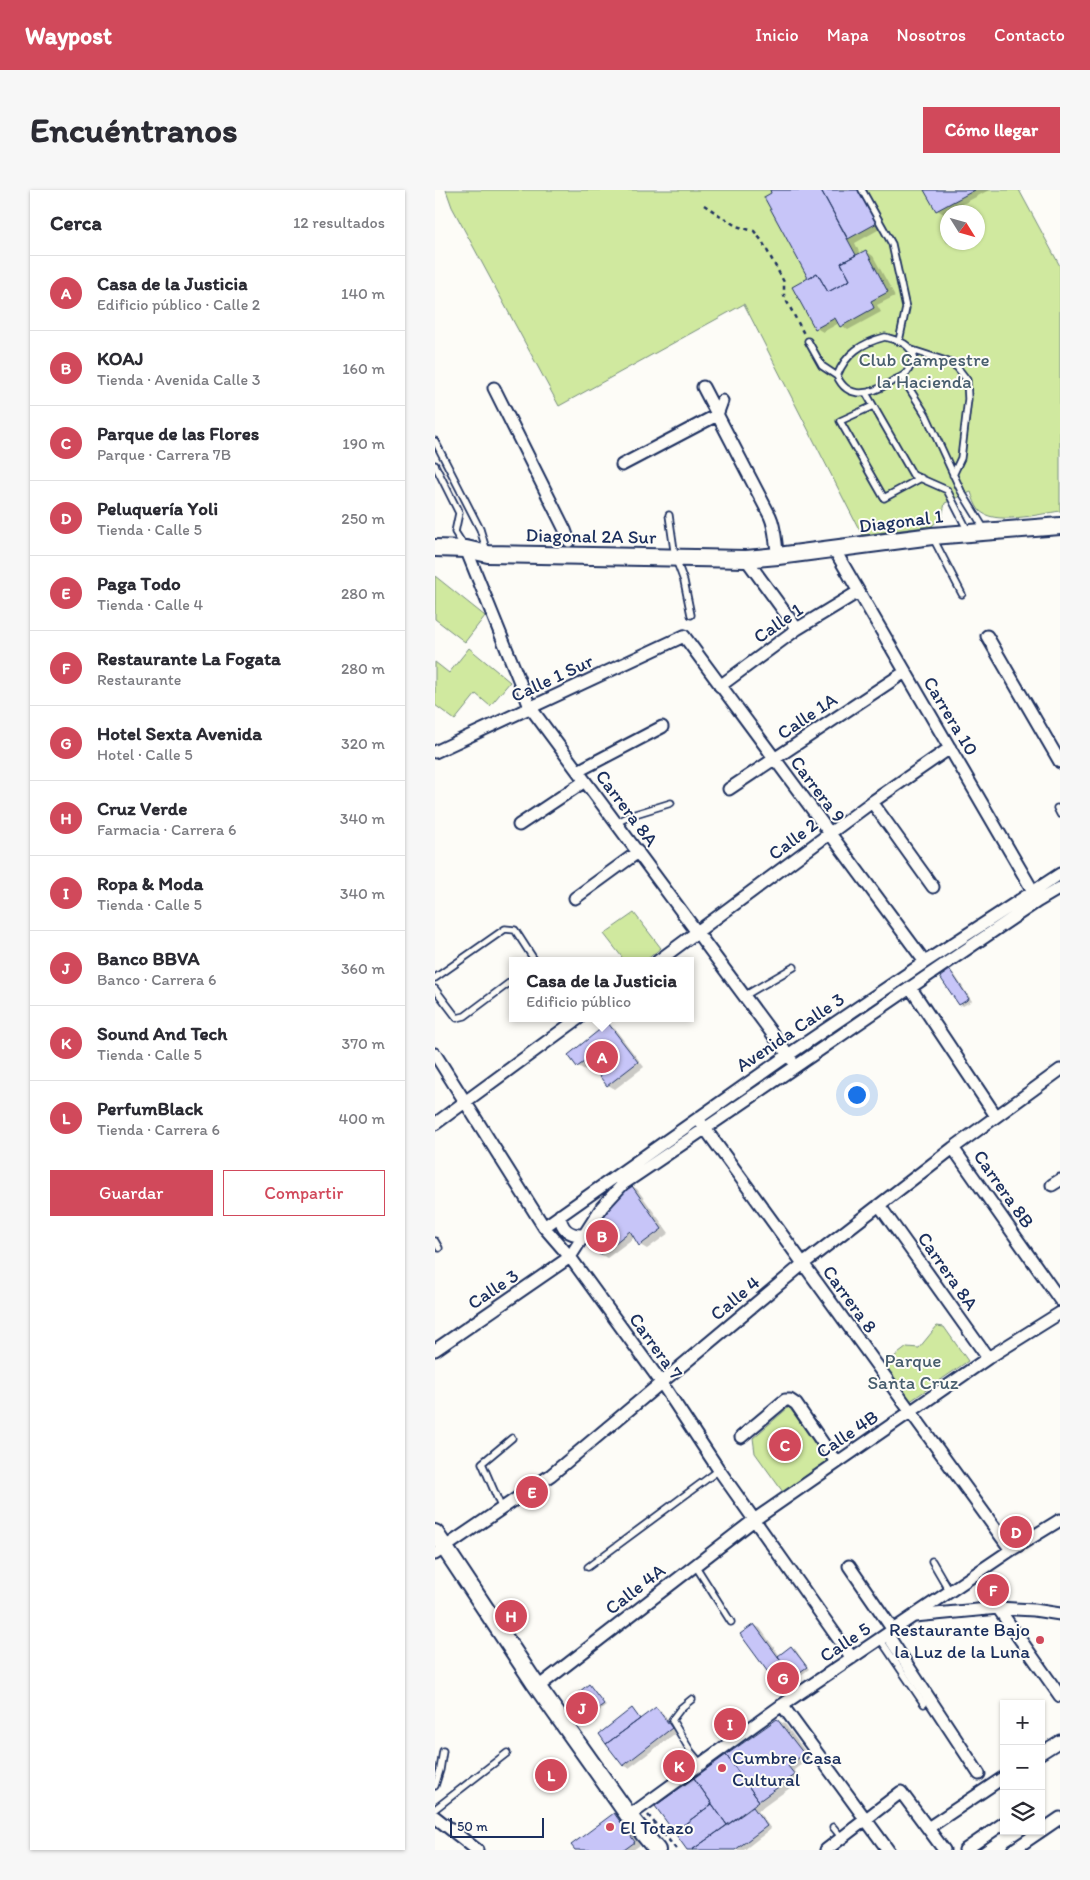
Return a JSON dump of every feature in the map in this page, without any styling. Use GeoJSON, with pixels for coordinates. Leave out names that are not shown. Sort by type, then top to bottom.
{"type":"FeatureCollection","features":[{"type":"Feature","properties":{"kind":"main road","name":"Diagonal 1"},"geometry":{"type":"LineString","coordinates":[[746,559],[932,536],[1060,526]]}},
{"type":"Feature","properties":{"kind":"main road","name":"Diagonal 2A Sur"},"geometry":{"type":"LineString","coordinates":[[435,548],[466,549],[488,554],[569,548],[675,557],[746,559]]}},
{"type":"Feature","properties":{"kind":"main road"},"geometry":{"type":"LineString","coordinates":[[435,1533],[440,1551],[648,1844]]}},
{"type":"Feature","properties":{"kind":"street"},"geometry":{"type":"LineString","coordinates":[[703,386],[774,525],[774,541],[778,556]]}},
{"type":"Feature","properties":{"kind":"street"},"geometry":{"type":"LineString","coordinates":[[494,388],[565,530],[569,548]]}},
{"type":"Feature","properties":{"kind":"street"},"geometry":{"type":"LineString","coordinates":[[622,466],[717,415],[722,401]]}},
{"type":"Feature","properties":{"kind":"street","name":"Carrera 8A"},"geometry":{"type":"LineString","coordinates":[[466,549],[530,707],[797,1067]]}},
{"type":"Feature","properties":{"kind":"street","name":"Carrera 10"},"geometry":{"type":"LineString","coordinates":[[834,549],[857,592],[1036,896]]}},
{"type":"Feature","properties":{"kind":"street"},"geometry":{"type":"LineString","coordinates":[[746,559],[797,629]]}},
{"type":"Feature","properties":{"kind":"street","name":"Calle 1"},"geometry":{"type":"LineString","coordinates":[[721,686],[797,629],[857,592]]}},
{"type":"Feature","properties":{"kind":"street","name":"Calle 1 Sur"},"geometry":{"type":"LineString","coordinates":[[435,752],[684,636]]}},
{"type":"Feature","properties":{"kind":"street","name":"Carrera 9"},"geometry":{"type":"LineString","coordinates":[[684,636],[925,962]]}},
{"type":"Feature","properties":{"kind":"street"},"geometry":{"type":"LineString","coordinates":[[987,636],[1060,762]]}},
{"type":"Feature","properties":{"kind":"street","name":"Calle 1A"},"geometry":{"type":"LineString","coordinates":[[729,789],[905,672]]}},
{"type":"Feature","properties":{"kind":"street"},"geometry":{"type":"LineString","coordinates":[[578,771],[662,726]]}},
{"type":"Feature","properties":{"kind":"street","name":"Calle 2"},"geometry":{"type":"LineString","coordinates":[[663,957],[829,833],[950,748]]}},
{"type":"Feature","properties":{"kind":"street"},"geometry":{"type":"LineString","coordinates":[[519,825],[585,781]]}},
{"type":"Feature","properties":{"kind":"street"},"geometry":{"type":"LineString","coordinates":[[872,802],[933,887]]}},
{"type":"Feature","properties":{"kind":"street"},"geometry":{"type":"LineString","coordinates":[[575,898],[638,852]]}},
{"type":"Feature","properties":{"kind":"street","name":"Avenida Calle 3"},"geometry":{"type":"LineString","coordinates":[[570,1257],[602,1207],[623,1184],[797,1067],[910,987],[1036,896],[1060,874]]}},
{"type":"Feature","properties":{"kind":"street","name":"Avenida Calle 3"},"geometry":{"type":"LineString","coordinates":[[544,1227],[787,1055],[925,962],[1036,896],[1060,888]]}},
{"type":"Feature","properties":{"kind":"street"},"geometry":{"type":"LineString","coordinates":[[910,987],[996,1116]]}},
{"type":"Feature","properties":{"kind":"street"},"geometry":{"type":"LineString","coordinates":[[435,1124],[574,1022]]}},
{"type":"Feature","properties":{"kind":"street","name":"Carrera 7"},"geometry":{"type":"LineString","coordinates":[[435,1054],[544,1227],[570,1257],[661,1382],[719,1470],[852,1658]]}},
{"type":"Feature","properties":{"kind":"street","name":"Calle 4"},"geometry":{"type":"LineString","coordinates":[[440,1551],[551,1475],[803,1264],[953,1148],[1060,1070]]}},
{"type":"Feature","properties":{"kind":"street","name":"Carrera 8"},"geometry":{"type":"LineString","coordinates":[[697,1118],[1011,1550]]}},
{"type":"Feature","properties":{"kind":"street","name":"Carrera 8B"},"geometry":{"type":"LineString","coordinates":[[953,1148],[1060,1300]]}},
{"type":"Feature","properties":{"kind":"street","name":"Carrera 8A"},"geometry":{"type":"LineString","coordinates":[[879,1205],[988,1358]]}},
{"type":"Feature","properties":{"kind":"street"},"geometry":{"type":"LineString","coordinates":[[560,1215],[561,1222],[569,1233],[583,1235]]}},
{"type":"Feature","properties":{"kind":"street","name":"Calle 3"},"geometry":{"type":"LineString","coordinates":[[435,1350],[570,1257]]}},
{"type":"Feature","properties":{"kind":"street","name":"Calle 4B"},"geometry":{"type":"LineString","coordinates":[[755,1520],[988,1358],[1060,1313]]}},
{"type":"Feature","properties":{"kind":"street"},"geometry":{"type":"LineString","coordinates":[[741,1437],[785,1400],[790,1400],[796,1404],[836,1462]]}},
{"type":"Feature","properties":{"kind":"street","name":"Calle 4A"},"geometry":{"type":"LineString","coordinates":[[538,1687],[755,1520]]}},
{"type":"Feature","properties":{"kind":"street","name":"Calle 5"},"geometry":{"type":"LineString","coordinates":[[629,1816],[783,1705],[1011,1550],[1060,1520]]}},
{"type":"Feature","properties":{"kind":"street"},"geometry":{"type":"LineString","coordinates":[[849,1566],[887,1634],[979,1774]]}},
{"type":"Feature","properties":{"kind":"street"},"geometry":{"type":"LineString","coordinates":[[998,1608],[1060,1696]]}},
{"type":"Feature","properties":{"kind":"street"},"geometry":{"type":"LineString","coordinates":[[914,1616],[998,1608],[1060,1614]]}},
{"type":"Feature","properties":{"kind":"street"},"geometry":{"type":"LineString","coordinates":[[783,1705],[813,1757],[866,1819],[888,1850]]}},
{"type":"Feature","properties":{"kind":"street"},"geometry":{"type":"LineString","coordinates":[[1045,1750],[1060,1741]]}},
{"type":"Feature","properties":{"kind":"street"},"geometry":{"type":"LineString","coordinates":[[927,1828],[1000,1780]]}},
{"type":"Feature","properties":{"kind":"street"},"geometry":{"type":"LineString","coordinates":[[826,1850],[901,1792],[945,1850]]}},
{"type":"Feature","properties":{"kind":"street"},"geometry":{"type":"LineString","coordinates":[[435,1817],[477,1850]]}},
{"type":"Feature","properties":{"kind":"street"},"geometry":{"type":"LineString","coordinates":[[1045,1828],[1060,1818]]}},
{"type":"Feature","properties":{"kind":"street"},"geometry":{"type":"LineString","coordinates":[[965,1850],[1000,1826]]}},
{"type":"Feature","properties":{"kind":"street"},"geometry":{"type":"LineString","coordinates":[[1013,1850],[1035,1835]]}},
{"type":"Feature","properties":{"kind":"lane"},"geometry":{"type":"LineString","coordinates":[[862,190],[892,244],[906,308],[899,341]]}},
{"type":"Feature","properties":{"kind":"lane"},"geometry":{"type":"LineString","coordinates":[[837,376],[842,363],[859,346],[885,337],[899,341],[912,350],[946,361],[957,367],[967,380],[968,399],[961,458],[953,475]]}},
{"type":"Feature","properties":{"kind":"lane"},"geometry":{"type":"LineString","coordinates":[[808,341],[822,366],[837,376],[841,385],[852,392],[866,393],[876,391],[902,376],[907,372],[914,357],[912,350]]}},
{"type":"Feature","properties":{"kind":"lane"},"geometry":{"type":"LineString","coordinates":[[902,376],[926,415],[953,475],[986,532]]}},
{"type":"Feature","properties":{"kind":"lane"},"geometry":{"type":"LineString","coordinates":[[866,393],[913,475],[947,490],[970,534]]}},
{"type":"Feature","properties":{"kind":"lane"},"geometry":{"type":"LineString","coordinates":[[873,406],[840,421],[884,498],[921,478]]}},
{"type":"Feature","properties":{"kind":"lane"},"geometry":{"type":"LineString","coordinates":[[435,441],[480,529],[488,554]]}},
{"type":"Feature","properties":{"kind":"lane"},"geometry":{"type":"LineString","coordinates":[[435,465],[459,513],[455,532],[466,549]]}},
{"type":"Feature","properties":{"kind":"lane"},"geometry":{"type":"LineString","coordinates":[[947,490],[959,486]]}},
{"type":"Feature","properties":{"kind":"lane"},"geometry":{"type":"LineString","coordinates":[[669,516],[675,557],[684,581],[691,616]]}},
{"type":"Feature","properties":{"kind":"lane"},"geometry":{"type":"LineString","coordinates":[[932,536],[962,594]]}},
{"type":"Feature","properties":{"kind":"lane"},"geometry":{"type":"LineString","coordinates":[[616,823],[632,814],[671,803]]}},
{"type":"Feature","properties":{"kind":"lane"},"geometry":{"type":"LineString","coordinates":[[435,978],[505,930],[515,930],[532,957]]}},
{"type":"Feature","properties":{"kind":"lane"},"geometry":{"type":"LineString","coordinates":[[744,996],[794,967]]}},
{"type":"Feature","properties":{"kind":"lane"},"geometry":{"type":"LineString","coordinates":[[435,989],[457,1018],[465,1016],[509,983]]}},
{"type":"Feature","properties":{"kind":"lane"},"geometry":{"type":"LineString","coordinates":[[435,1241],[439,1248]]}},
{"type":"Feature","properties":{"kind":"lane"},"geometry":{"type":"LineString","coordinates":[[502,1509],[482,1463],[511,1438]]}},
{"type":"Feature","properties":{"kind":"lane"},"geometry":{"type":"LineString","coordinates":[[587,1568],[719,1470]]}},
{"type":"Feature","properties":{"kind":"lane"},"geometry":{"type":"LineString","coordinates":[[932,1561],[949,1592]]}},
{"type":"Feature","properties":{"kind":"lane"},"geometry":{"type":"LineString","coordinates":[[695,1565],[731,1622]]}},
{"type":"Feature","properties":{"kind":"lane"},"geometry":{"type":"LineString","coordinates":[[887,1634],[925,1704]]}},
{"type":"Feature","properties":{"kind":"lane"},"geometry":{"type":"LineString","coordinates":[[692,1700],[681,1708],[672,1720],[691,1752],[701,1764]]}},
{"type":"Feature","properties":{"kind":"lane"},"geometry":{"type":"LineString","coordinates":[[435,1786],[443,1751]]}},
{"type":"Feature","properties":{"kind":"lane"},"geometry":{"type":"LineString","coordinates":[[435,1809],[507,1753]]}},
{"type":"Feature","properties":{"kind":"lane"},"geometry":{"type":"LineString","coordinates":[[833,1827],[842,1838]]}},
{"type":"Feature","properties":{"kind":"path"},"geometry":{"type":"LineString","coordinates":[[704,205],[736,226],[754,231],[762,241],[784,282],[784,296],[808,341]]}},
{"type":"Feature","properties":{"kind":"green space","name":"Club Campestre la Hacienda"},"geometry":{"type":"Polygon","coordinates":[[[446,190],[1019,190],[1060,266],[1060,511],[1017,518],[995,517],[986,515],[979,510],[971,492],[945,503],[942,517],[932,526],[862,535],[744,304],[559,406],[452,207],[446,190]]]}},
{"type":"Feature","properties":{"kind":"green space"},"geometry":{"type":"Polygon","coordinates":[[[435,576],[485,616],[465,642],[435,619],[435,576]]]}},
{"type":"Feature","properties":{"kind":"green space"},"geometry":{"type":"Polygon","coordinates":[[[469,648],[510,682],[490,706],[476,694],[455,720],[435,705],[435,662],[449,673],[469,648]]]}},
{"type":"Feature","properties":{"kind":"green space"},"geometry":{"type":"Polygon","coordinates":[[[634,913],[661,948],[650,957],[622,957],[604,934],[634,913]]]}},
{"type":"Feature","properties":{"kind":"green space","name":"Parque Santa Cruz"},"geometry":{"type":"Polygon","coordinates":[[[937,1326],[944,1327],[968,1361],[906,1404],[882,1373],[891,1365],[890,1360],[907,1347],[919,1348],[937,1326]]]}},
{"type":"Feature","properties":{"kind":"green space"},"geometry":{"type":"Polygon","coordinates":[[[789,1407],[827,1461],[783,1492],[755,1453],[753,1438],[789,1407]]]}},
{"type":"Feature","properties":{"kind":"building"},"geometry":{"type":"Polygon","coordinates":[[[770,190],[821,190],[856,255],[841,263],[850,280],[828,292],[817,273],[808,278],[764,197],[771,193],[770,190]]]}},
{"type":"Feature","properties":{"kind":"building"},"geometry":{"type":"Polygon","coordinates":[[[821,190],[861,190],[879,222],[848,239],[821,190]]]}},
{"type":"Feature","properties":{"kind":"building"},"geometry":{"type":"Polygon","coordinates":[[[924,190],[975,190],[947,205],[940,205],[940,209],[936,211],[924,190]]]}},
{"type":"Feature","properties":{"kind":"building"},"geometry":{"type":"Polygon","coordinates":[[[866,250],[888,292],[871,301],[874,308],[840,327],[835,318],[815,329],[792,287],[817,273],[828,292],[850,280],[841,263],[866,250]]]}},
{"type":"Feature","properties":{"kind":"building"},"geometry":{"type":"Polygon","coordinates":[[[950,970],[969,999],[959,1005],[940,977],[950,970]]]}},
{"type":"Feature","properties":{"kind":"building"},"geometry":{"type":"Polygon","coordinates":[[[608,1023],[638,1062],[607,1086],[587,1060],[577,1067],[568,1055],[608,1023]]]}},
{"type":"Feature","properties":{"kind":"building"},"geometry":{"type":"Polygon","coordinates":[[[630,1183],[662,1229],[639,1246],[630,1231],[600,1255],[588,1243],[616,1198],[630,1183]]]}},
{"type":"Feature","properties":{"kind":"building"},"geometry":{"type":"Polygon","coordinates":[[[754,1624],[795,1680],[781,1690],[740,1634],[754,1624]]]}},
{"type":"Feature","properties":{"kind":"building"},"geometry":{"type":"Polygon","coordinates":[[[791,1646],[807,1667],[793,1677],[778,1656],[791,1646]]]}},
{"type":"Feature","properties":{"kind":"building"},"geometry":{"type":"Polygon","coordinates":[[[589,1684],[604,1704],[585,1718],[570,1699],[589,1684]]]}},
{"type":"Feature","properties":{"kind":"building"},"geometry":{"type":"Polygon","coordinates":[[[656,1707],[672,1728],[623,1766],[606,1744],[656,1707]]]}},
{"type":"Feature","properties":{"kind":"building"},"geometry":{"type":"Polygon","coordinates":[[[632,1708],[640,1719],[606,1744],[599,1734],[632,1708]]]}},
{"type":"Feature","properties":{"kind":"building"},"geometry":{"type":"Polygon","coordinates":[[[777,1719],[804,1754],[788,1766],[795,1775],[759,1801],[726,1755],[777,1719]]]}},
{"type":"Feature","properties":{"kind":"building"},"geometry":{"type":"Polygon","coordinates":[[[726,1755],[759,1801],[727,1825],[694,1778],[726,1755]]]}},
{"type":"Feature","properties":{"kind":"building"},"geometry":{"type":"Polygon","coordinates":[[[694,1778],[712,1804],[674,1832],[655,1806],[694,1778]]]}},
{"type":"Feature","properties":{"kind":"building"},"geometry":{"type":"Polygon","coordinates":[[[712,1804],[727,1825],[692,1850],[687,1850],[674,1832],[712,1804]]]}},
{"type":"Feature","properties":{"kind":"building"},"geometry":{"type":"Polygon","coordinates":[[[753,1807],[767,1826],[735,1850],[692,1850],[753,1807]]]}},
{"type":"Feature","properties":{"kind":"building","name":"El Totazo"},"geometry":{"type":"Polygon","coordinates":[[[614,1813],[635,1842],[624,1850],[575,1850],[571,1845],[614,1813]]]}},
{"type":"Feature","properties":{"kind":"place","name":"Casa de la Justicia"},"geometry":{"type":"Point","coordinates":[602,1057]}},
{"type":"Feature","properties":{"kind":"place","name":"KOAJ"},"geometry":{"type":"Point","coordinates":[602,1236]}},
{"type":"Feature","properties":{"kind":"place","name":"Parque de las Flores"},"geometry":{"type":"Point","coordinates":[785,1445]}},
{"type":"Feature","properties":{"kind":"place","name":"Paga Todo"},"geometry":{"type":"Point","coordinates":[532,1492]}},
{"type":"Feature","properties":{"kind":"place","name":"Peluquería Yoli"},"geometry":{"type":"Point","coordinates":[1016,1532]}},
{"type":"Feature","properties":{"kind":"place","name":"Restaurante La Fogata"},"geometry":{"type":"Point","coordinates":[993,1590]}},
{"type":"Feature","properties":{"kind":"place","name":"Cruz Verde"},"geometry":{"type":"Point","coordinates":[511,1616]}},
{"type":"Feature","properties":{"kind":"place","name":"Restaurante Bajo la Luz de la Luna"},"geometry":{"type":"Point","coordinates":[1040,1640]}},
{"type":"Feature","properties":{"kind":"place","name":"Hotel Sexta Avenida"},"geometry":{"type":"Point","coordinates":[783,1678]}},
{"type":"Feature","properties":{"kind":"place","name":"Banco BBVA"},"geometry":{"type":"Point","coordinates":[582,1708]}},
{"type":"Feature","properties":{"kind":"place","name":"Ropa & Moda"},"geometry":{"type":"Point","coordinates":[730,1724]}},
{"type":"Feature","properties":{"kind":"place","name":"Sound And Tech"},"geometry":{"type":"Point","coordinates":[679,1766]}},
{"type":"Feature","properties":{"kind":"place","name":"Cumbre Casa Cultural"},"geometry":{"type":"Point","coordinates":[722,1768]}},
{"type":"Feature","properties":{"kind":"place","name":"PerfumBlack"},"geometry":{"type":"Point","coordinates":[551,1775]}},
{"type":"Feature","properties":{"kind":"place","name":"El Totazo"},"geometry":{"type":"Point","coordinates":[610,1827]}}]}
